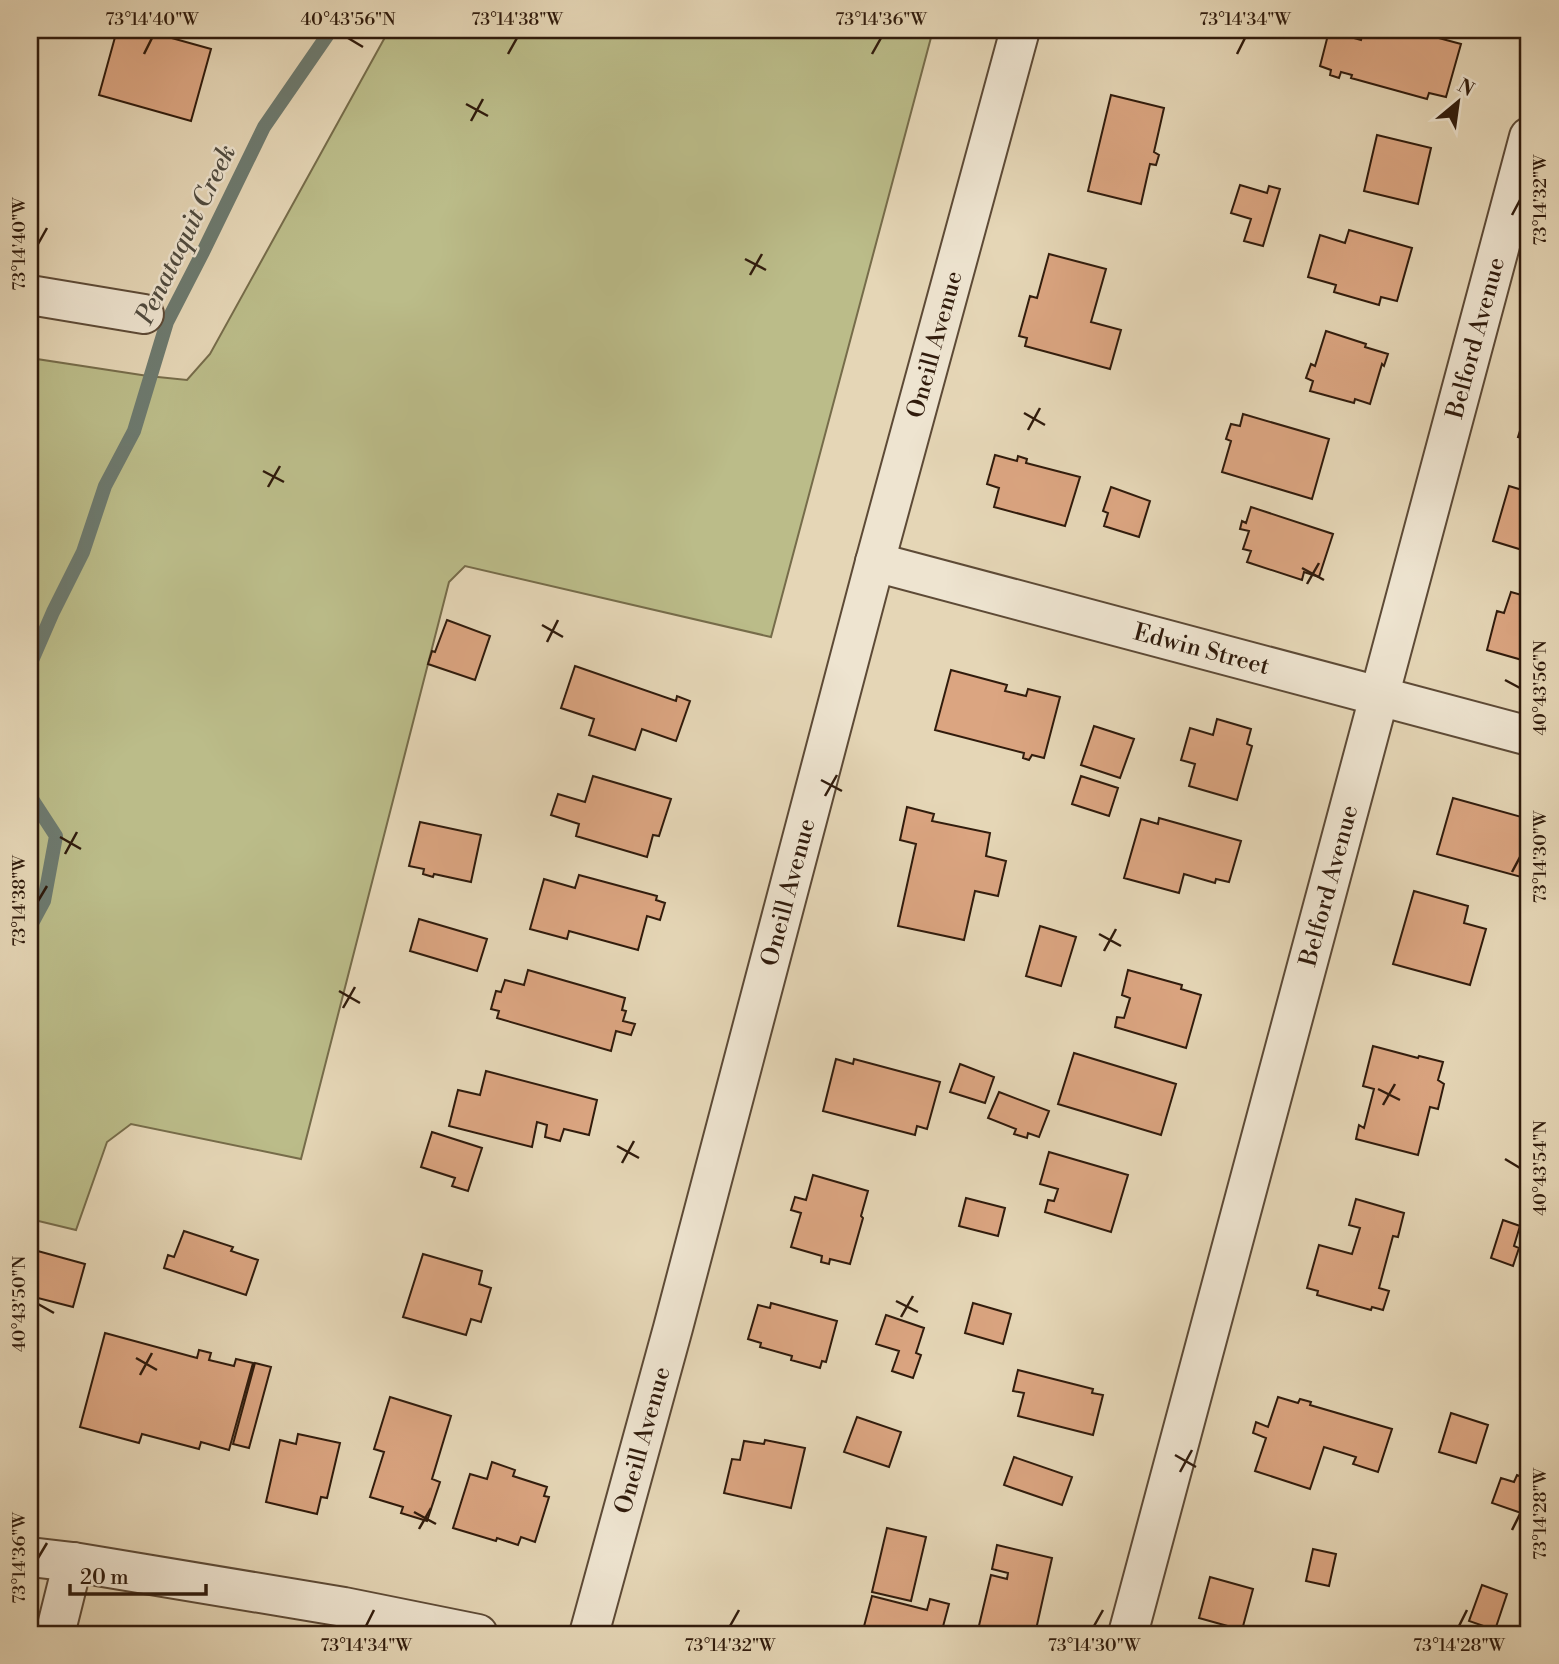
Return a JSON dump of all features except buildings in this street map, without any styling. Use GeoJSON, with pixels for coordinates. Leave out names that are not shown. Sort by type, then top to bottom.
{"type":"FeatureCollection","features":[{"type":"Feature","properties":{"kind":"street","name":"Oneill Avenue"},"geometry":{"type":"LineString","coordinates":[[589,1634],[1020,30]]}},
{"type":"Feature","properties":{"kind":"street","name":"Belford Avenue"},"geometry":{"type":"LineString","coordinates":[[1128,1634],[1529,137]]}},
{"type":"Feature","properties":{"kind":"street"},"geometry":{"type":"LineString","coordinates":[[30,295],[144,313]]}},
{"type":"Feature","properties":{"kind":"street","name":"Edwin Street"},"geometry":{"type":"LineString","coordinates":[[875,562],[1529,736]]}},
{"type":"Feature","properties":{"kind":"street"},"geometry":{"type":"LineString","coordinates":[[30,1557],[344,1607],[478,1634]]}},
{"type":"Feature","properties":{"kind":"street"},"geometry":{"type":"LineString","coordinates":[[55,1634],[73,1562]]}},
{"type":"Feature","properties":{"kind":"green space"},"geometry":{"type":"Polygon","coordinates":[[[389,30],[933,30],[771,637],[465,566],[449,582],[301,1159],[131,1124],[107,1142],[76,1230],[30,1219],[30,358],[187,380],[210,354],[389,30]]]}},
{"type":"Feature","properties":{"kind":"waterway","name":"Penataquit Creek"},"geometry":{"type":"LineString","coordinates":[[30,665],[83,552],[105,486],[134,431],[167,322],[264,127],[331,30]]}},
{"type":"Feature","properties":{"kind":"waterway","name":"Penataquit Creek"},"geometry":{"type":"LineString","coordinates":[[30,796],[56,836],[44,901],[30,927]]}}]}
